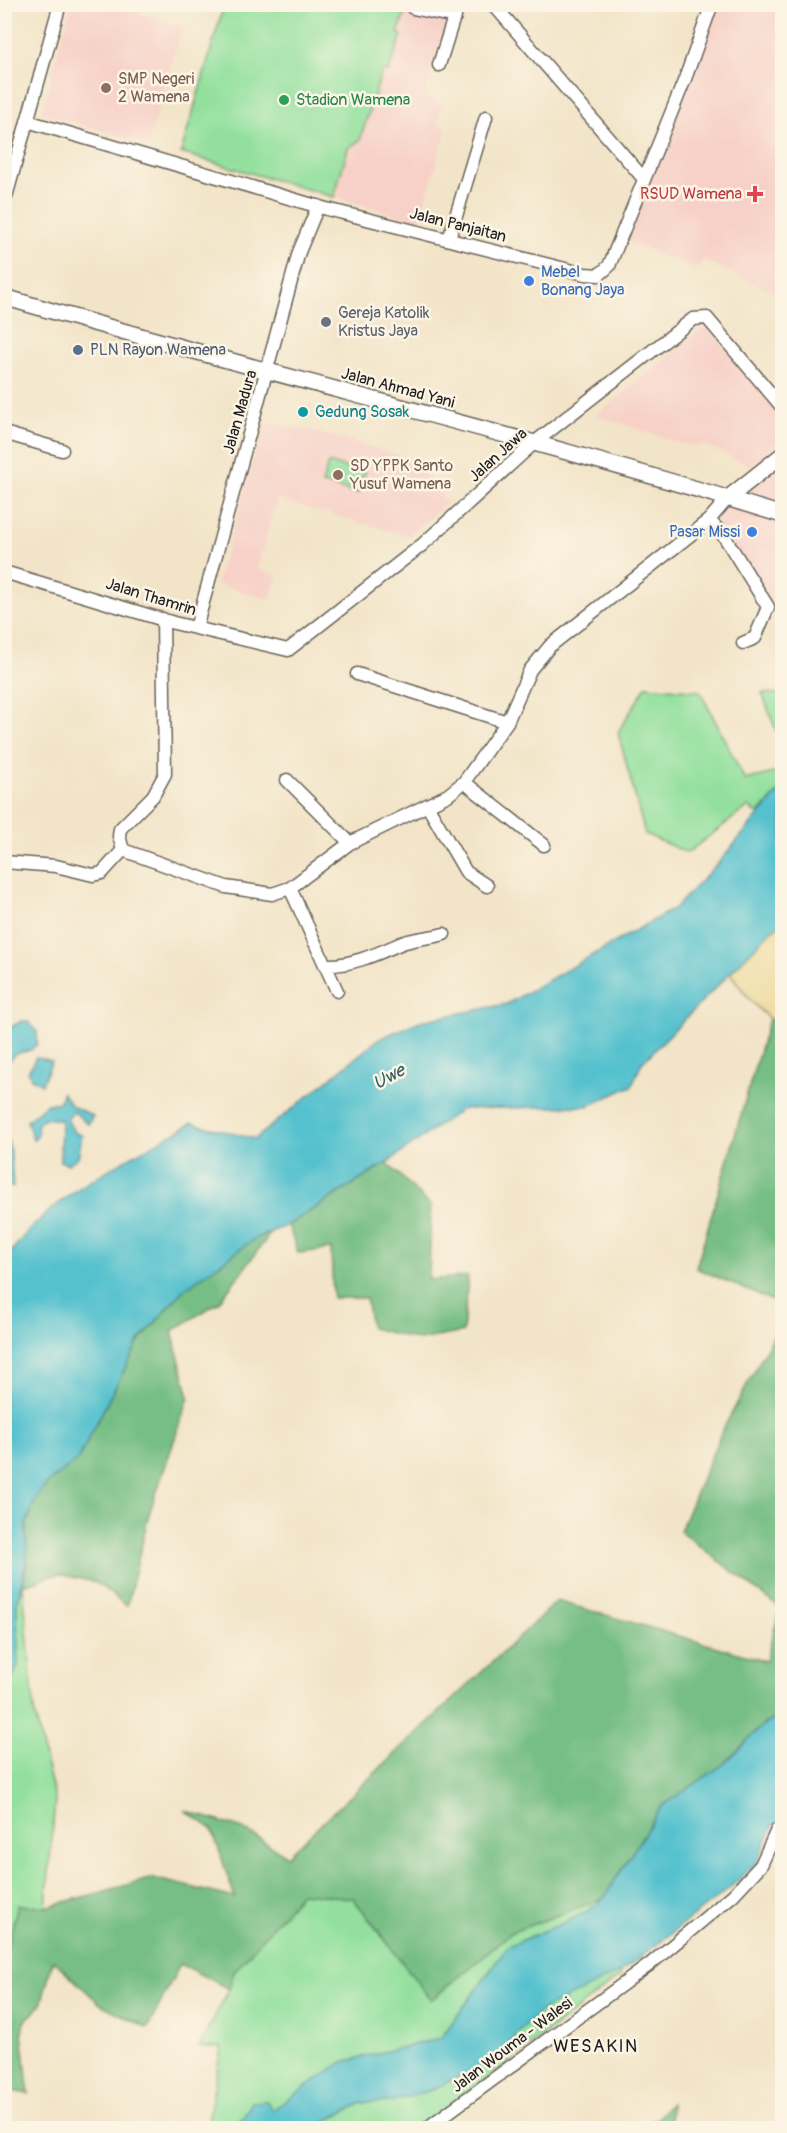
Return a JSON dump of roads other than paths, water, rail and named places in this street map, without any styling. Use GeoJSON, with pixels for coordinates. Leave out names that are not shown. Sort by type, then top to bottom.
{"type":"FeatureCollection","features":[{"type":"Feature","properties":{"kind":"main road","name":"Jalan Ahmad Yani"},"geometry":{"type":"LineString","coordinates":[[4,297],[268,373],[382,400],[783,515]]}},
{"type":"Feature","properties":{"kind":"main road"},"geometry":{"type":"LineString","coordinates":[[728,498],[783,455]]}},
{"type":"Feature","properties":{"kind":"street"},"geometry":{"type":"LineString","coordinates":[[4,204],[60,4]]}},
{"type":"Feature","properties":{"kind":"street"},"geometry":{"type":"LineString","coordinates":[[412,4],[413,8],[456,11],[439,65]]}},
{"type":"Feature","properties":{"kind":"street"},"geometry":{"type":"LineString","coordinates":[[493,4],[644,179]]}},
{"type":"Feature","properties":{"kind":"street","name":"Jalan Panjaitan"},"geometry":{"type":"LineString","coordinates":[[27,122],[318,206],[585,274],[599,275],[609,266],[685,79],[712,4]]}},
{"type":"Feature","properties":{"kind":"street"},"geometry":{"type":"LineString","coordinates":[[449,239],[486,117]]}},
{"type":"Feature","properties":{"kind":"street","name":"Jalan Madura"},"geometry":{"type":"LineString","coordinates":[[196,628],[268,373],[299,252],[318,206]]}},
{"type":"Feature","properties":{"kind":"street","name":"Jalan Jawa"},"geometry":{"type":"LineString","coordinates":[[288,650],[422,545],[534,444],[693,319],[708,318],[783,407]]}},
{"type":"Feature","properties":{"kind":"street"},"geometry":{"type":"LineString","coordinates":[[4,433],[62,450]]}},
{"type":"Feature","properties":{"kind":"street"},"geometry":{"type":"LineString","coordinates":[[123,850],[226,887],[272,894],[290,888],[350,843],[448,795],[464,782],[507,723],[530,670],[550,646],[709,520],[728,498]]}},
{"type":"Feature","properties":{"kind":"street"},"geometry":{"type":"LineString","coordinates":[[709,520],[724,536],[768,607],[754,639],[743,643]]}},
{"type":"Feature","properties":{"kind":"street","name":"Jalan Thamrin"},"geometry":{"type":"LineString","coordinates":[[4,572],[163,620],[288,650]]}},
{"type":"Feature","properties":{"kind":"street"},"geometry":{"type":"LineString","coordinates":[[123,850],[119,836],[120,829],[153,796],[165,774],[163,620]]}},
{"type":"Feature","properties":{"kind":"street"},"geometry":{"type":"LineString","coordinates":[[357,674],[507,723]]}},
{"type":"Feature","properties":{"kind":"street"},"geometry":{"type":"LineString","coordinates":[[287,780],[350,843]]}},
{"type":"Feature","properties":{"kind":"street"},"geometry":{"type":"LineString","coordinates":[[464,782],[544,845]]}},
{"type":"Feature","properties":{"kind":"street"},"geometry":{"type":"LineString","coordinates":[[427,805],[466,872],[487,886]]}},
{"type":"Feature","properties":{"kind":"street"},"geometry":{"type":"LineString","coordinates":[[4,862],[57,866],[93,874],[102,873],[123,850]]}},
{"type":"Feature","properties":{"kind":"street"},"geometry":{"type":"LineString","coordinates":[[290,888],[336,991]]}},
{"type":"Feature","properties":{"kind":"street"},"geometry":{"type":"LineString","coordinates":[[326,965],[387,951],[404,942],[444,934]]}},
{"type":"Feature","properties":{"kind":"street","name":"Jalan Wouma - Walesi"},"geometry":{"type":"LineString","coordinates":[[427,2128],[617,1988],[733,1895],[761,1865],[777,1830],[783,1828]]}},
{"type":"Feature","properties":{"kind":"water","name":"Uwe"},"geometry":{"type":"Polygon","coordinates":[[[782,788],[782,924],[770,932],[641,1064],[632,1086],[588,1106],[462,1109],[387,1163],[288,1225],[256,1238],[183,1290],[138,1343],[78,1459],[47,1484],[36,1498],[26,1525],[27,1559],[17,1603],[18,1666],[5,1691],[4,1263],[21,1239],[41,1218],[88,1182],[192,1123],[255,1139],[379,1039],[420,1021],[507,1004],[675,908],[720,861],[782,788]]]}},
{"type":"Feature","properties":{"kind":"water"},"geometry":{"type":"Polygon","coordinates":[[[22,1021],[29,1022],[37,1032],[37,1044],[31,1050],[15,1054],[5,1066],[5,1030],[22,1021]]]}},
{"type":"Feature","properties":{"kind":"water"},"geometry":{"type":"Polygon","coordinates":[[[36,1057],[52,1061],[42,1084],[31,1078],[28,1072],[36,1057]]]}},
{"type":"Feature","properties":{"kind":"water"},"geometry":{"type":"Polygon","coordinates":[[[62,1093],[72,1106],[93,1116],[88,1124],[74,1112],[67,1119],[74,1132],[82,1136],[78,1157],[68,1164],[60,1161],[61,1120],[44,1118],[37,1125],[38,1134],[33,1140],[27,1121],[47,1104],[60,1102],[62,1093]]]}},
{"type":"Feature","properties":{"kind":"water"},"geometry":{"type":"Polygon","coordinates":[[[4,1127],[11,1154],[13,1187],[5,1187],[4,1127]]]}},
{"type":"Feature","properties":{"kind":"water"},"geometry":{"type":"Polygon","coordinates":[[[782,1715],[782,1821],[773,1826],[757,1862],[731,1887],[622,1971],[540,2011],[490,2062],[431,2090],[390,2102],[361,2103],[313,2128],[237,2128],[252,2102],[267,2101],[272,2110],[343,2062],[441,2038],[508,1946],[588,1911],[604,1898],[661,1807],[724,1764],[764,1724],[782,1715]]]}},
{"type":"Feature","properties":{"kind":"place","name":"SMP Negeri 2 Wamena"},"geometry":{"type":"Point","coordinates":[106,88]}},
{"type":"Feature","properties":{"kind":"place","name":"Stadion Wamena"},"geometry":{"type":"Point","coordinates":[284,100]}},
{"type":"Feature","properties":{"kind":"place","name":"RSUD Wamena"},"geometry":{"type":"Point","coordinates":[755,194]}},
{"type":"Feature","properties":{"kind":"place","name":"Mebel Bonang Jaya"},"geometry":{"type":"Point","coordinates":[529,281]}},
{"type":"Feature","properties":{"kind":"place","name":"Gereja Katolik Kristus Jaya"},"geometry":{"type":"Point","coordinates":[326,322]}},
{"type":"Feature","properties":{"kind":"place","name":"PLN Rayon Wamena"},"geometry":{"type":"Point","coordinates":[78,350]}},
{"type":"Feature","properties":{"kind":"place","name":"Gedung Sosak"},"geometry":{"type":"Point","coordinates":[303,412]}},
{"type":"Feature","properties":{"kind":"place","name":"SD YPPK Santo Yusuf Wamena"},"geometry":{"type":"Point","coordinates":[338,475]}},
{"type":"Feature","properties":{"kind":"place","name":"Pasar Missi"},"geometry":{"type":"Point","coordinates":[752,532]}},
{"type":"Feature","properties":{"kind":"district","name":"WESAKIN"},"geometry":{"type":"Point","coordinates":[596,2046]}}]}
